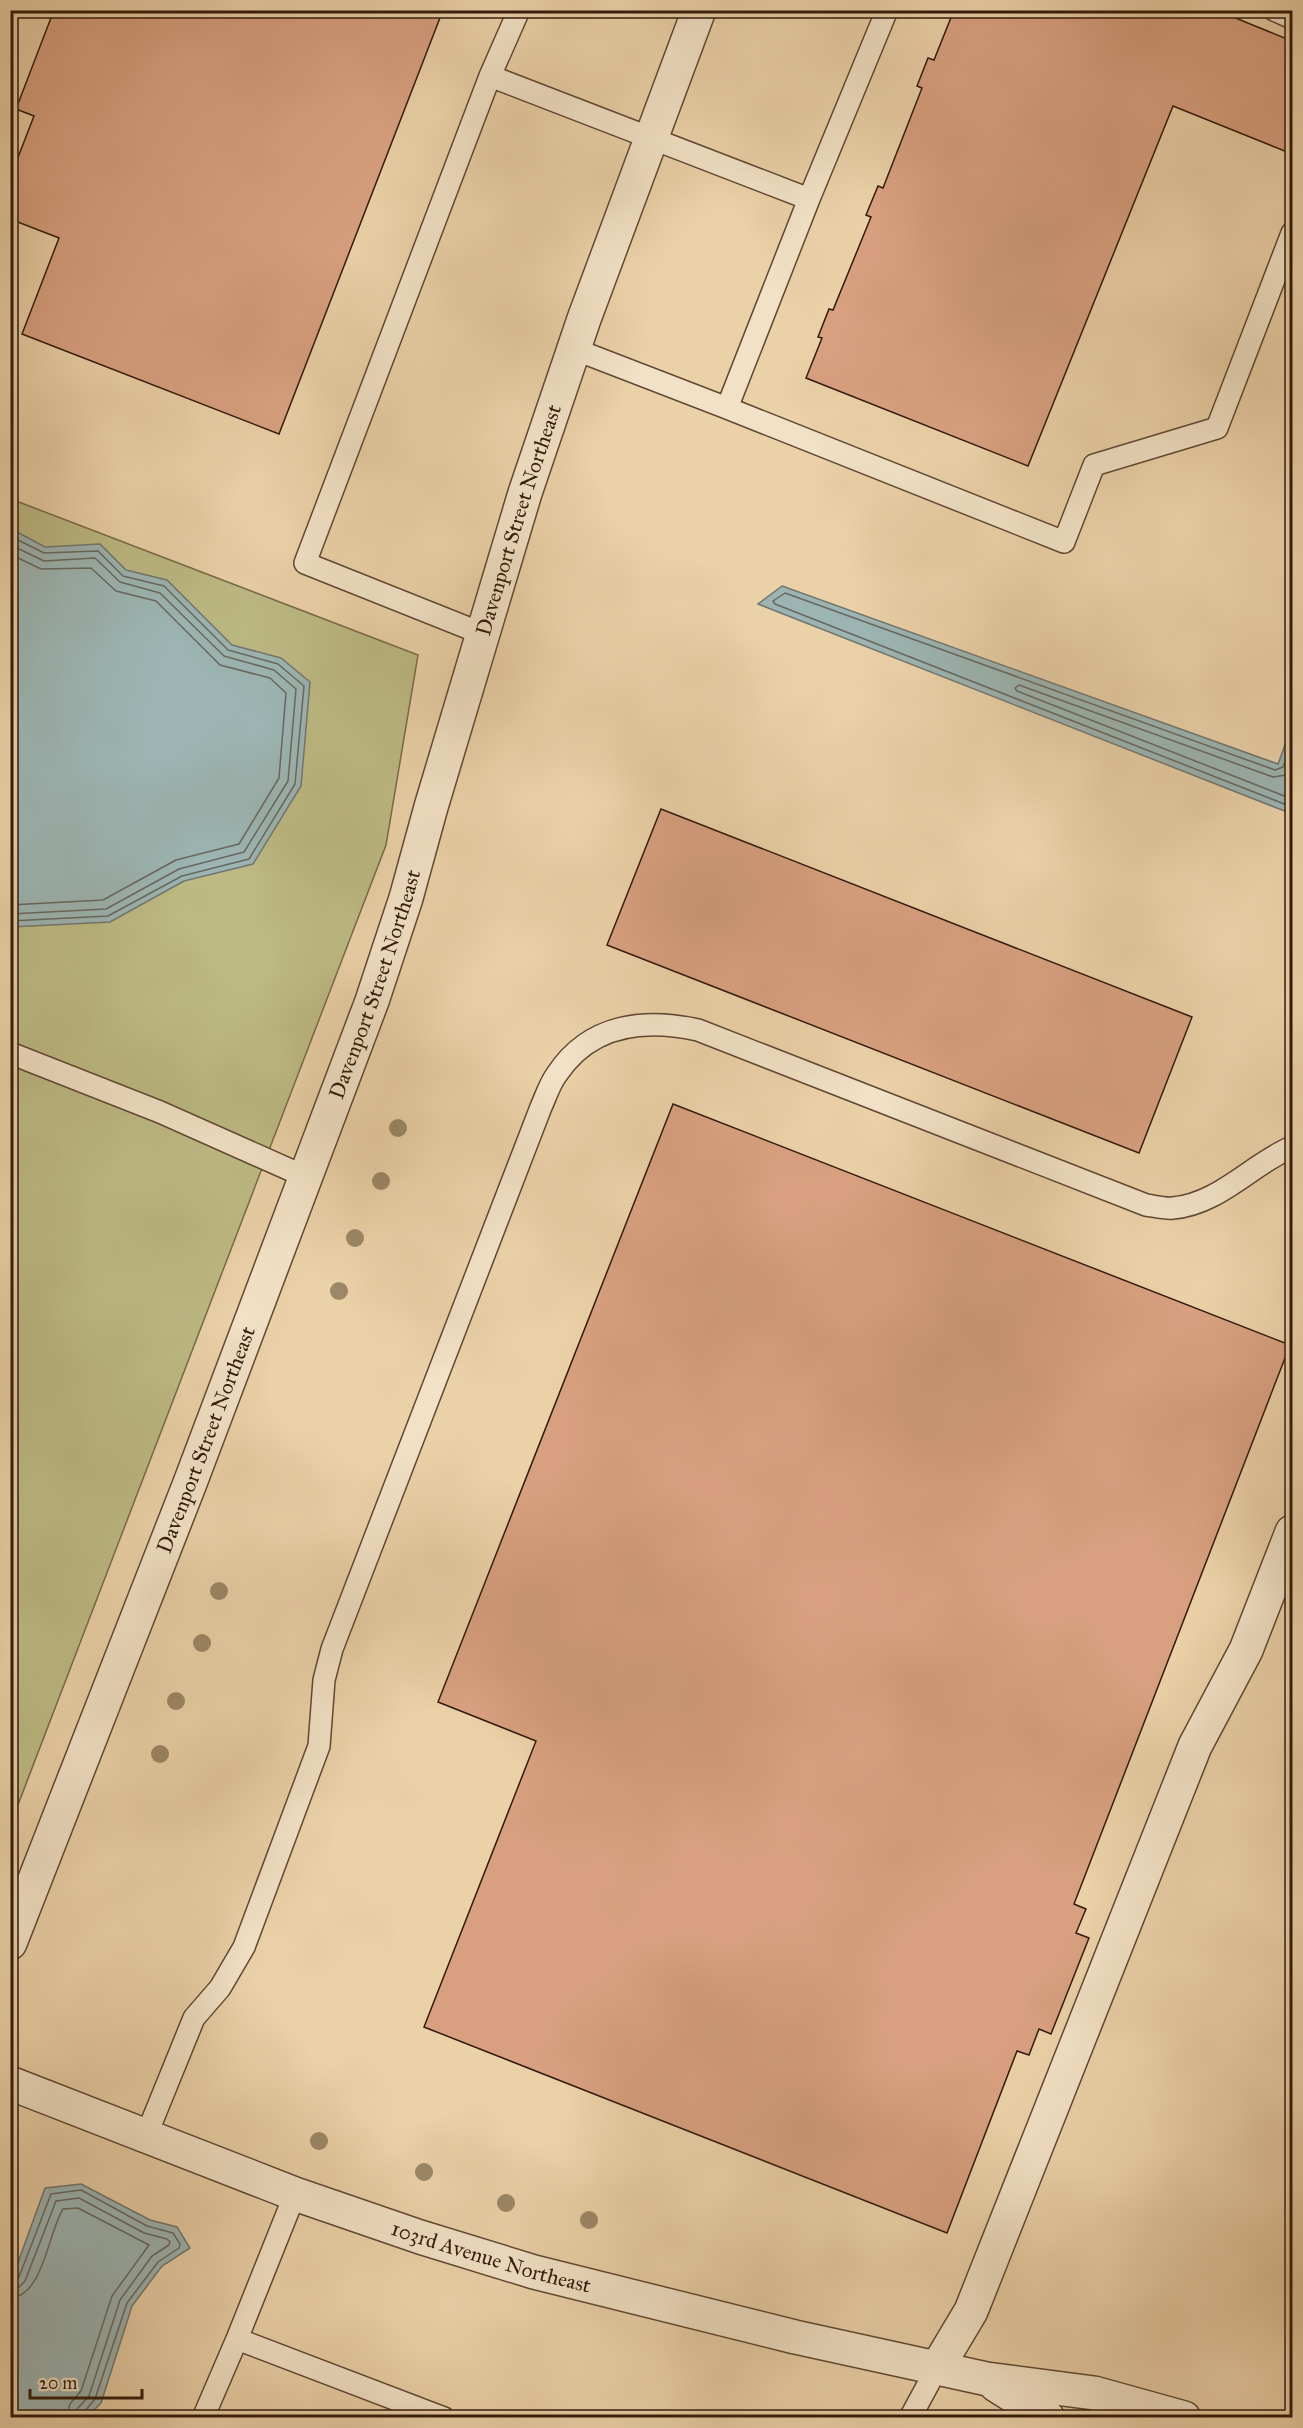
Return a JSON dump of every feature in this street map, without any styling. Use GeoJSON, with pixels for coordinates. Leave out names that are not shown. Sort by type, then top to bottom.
{"type":"FeatureCollection","features":[{"type":"Feature","properties":{"kind":"street","name":"Davenport Street Northeast"},"geometry":{"type":"LineString","coordinates":[[10,1942],[372,1001],[403,908],[525,493],[650,139],[699,10]]}},
{"type":"Feature","properties":{"kind":"street"},"geometry":{"type":"LineString","coordinates":[[937,2368],[971,2312],[1195,1746],[1246,1650],[1293,1532]]}},
{"type":"Feature","properties":{"kind":"street","name":"103rd Avenue Northeast"},"geometry":{"type":"LineString","coordinates":[[10,2083],[295,2194],[420,2237],[534,2272],[795,2337],[987,2379],[1094,2392],[1184,2418]]}},
{"type":"Feature","properties":{"kind":"street","name":"103rd Avenue Northeast"},"geometry":{"type":"LineString","coordinates":[[987,2379],[1048,2418]]}},
{"type":"Feature","properties":{"kind":"lane"},"geometry":{"type":"LineString","coordinates":[[483,634],[305,563],[490,76],[519,10]]}},
{"type":"Feature","properties":{"kind":"lane"},"geometry":{"type":"LineString","coordinates":[[727,408],[809,199],[887,10]]}},
{"type":"Feature","properties":{"kind":"lane"},"geometry":{"type":"LineString","coordinates":[[1274,10],[1293,18]]}},
{"type":"Feature","properties":{"kind":"lane"},"geometry":{"type":"LineString","coordinates":[[490,76],[809,199]]}},
{"type":"Feature","properties":{"kind":"lane"},"geometry":{"type":"LineString","coordinates":[[574,350],[727,408],[1064,542],[1094,465],[1217,428],[1293,233]]}},
{"type":"Feature","properties":{"kind":"lane"},"geometry":{"type":"LineString","coordinates":[[146,2136],[194,2018],[220,1988],[244,1947],[319,1746],[324,1680],[332,1649],[541,1107],[556,1075],[573,1054],[616,1029],[643,1024],[669,1024],[698,1030],[1146,1205],[1173,1208],[1197,1202],[1222,1191],[1279,1153],[1293,1147]]}},
{"type":"Feature","properties":{"kind":"lane"},"geometry":{"type":"LineString","coordinates":[[10,1053],[160,1112],[306,1177]]}},
{"type":"Feature","properties":{"kind":"lane"},"geometry":{"type":"LineString","coordinates":[[203,2418],[295,2194]]}},
{"type":"Feature","properties":{"kind":"lane"},"geometry":{"type":"LineString","coordinates":[[237,2339],[444,2418]]}},
{"type":"Feature","properties":{"kind":"lane"},"geometry":{"type":"LineString","coordinates":[[910,2418],[937,2368]]}},
{"type":"Feature","properties":{"kind":"shaded area"},"geometry":{"type":"Polygon","coordinates":[[[11,499],[418,655],[386,845],[11,1823],[11,499]]]}},
{"type":"Feature","properties":{"kind":"water"},"geometry":{"type":"Polygon","coordinates":[[[19,533],[45,547],[100,544],[126,570],[167,580],[232,645],[281,658],[310,682],[301,786],[253,864],[184,881],[110,922],[11,927],[10,535],[19,533]]]}},
{"type":"Feature","properties":{"kind":"water"},"geometry":{"type":"Polygon","coordinates":[[[782,586],[1278,764],[1292,726],[1292,814],[758,604],[782,586]]]}},
{"type":"Feature","properties":{"kind":"water"},"geometry":{"type":"Polygon","coordinates":[[[81,2184],[150,2220],[177,2227],[190,2248],[162,2266],[132,2306],[101,2403],[87,2417],[11,2417],[11,2282],[45,2188],[81,2184]]]}},
{"type":"Feature","properties":{"kind":"building"},"geometry":{"type":"Polygon","coordinates":[[[54,10],[443,10],[279,434],[22,334],[59,238],[10,219],[10,178],[34,116],[16,109],[54,10]]]}},
{"type":"Feature","properties":{"kind":"building"},"geometry":{"type":"Polygon","coordinates":[[[954,10],[1216,10],[1292,41],[1292,154],[1173,106],[1028,466],[806,378],[822,338],[818,337],[829,309],[833,310],[871,217],[866,215],[878,186],[883,188],[922,88],[917,86],[928,58],[934,60],[954,10]]]}},
{"type":"Feature","properties":{"kind":"building"},"geometry":{"type":"Polygon","coordinates":[[[661,809],[1192,1017],[1139,1153],[607,945],[661,809]]]}},
{"type":"Feature","properties":{"kind":"building"},"geometry":{"type":"Polygon","coordinates":[[[673,1104],[1290,1345],[1074,1904],[1086,1909],[1076,1933],[1089,1938],[1051,2034],[1039,2029],[1029,2055],[1017,2051],[947,2233],[424,2027],[536,1741],[438,1702],[673,1104]]]}}]}
